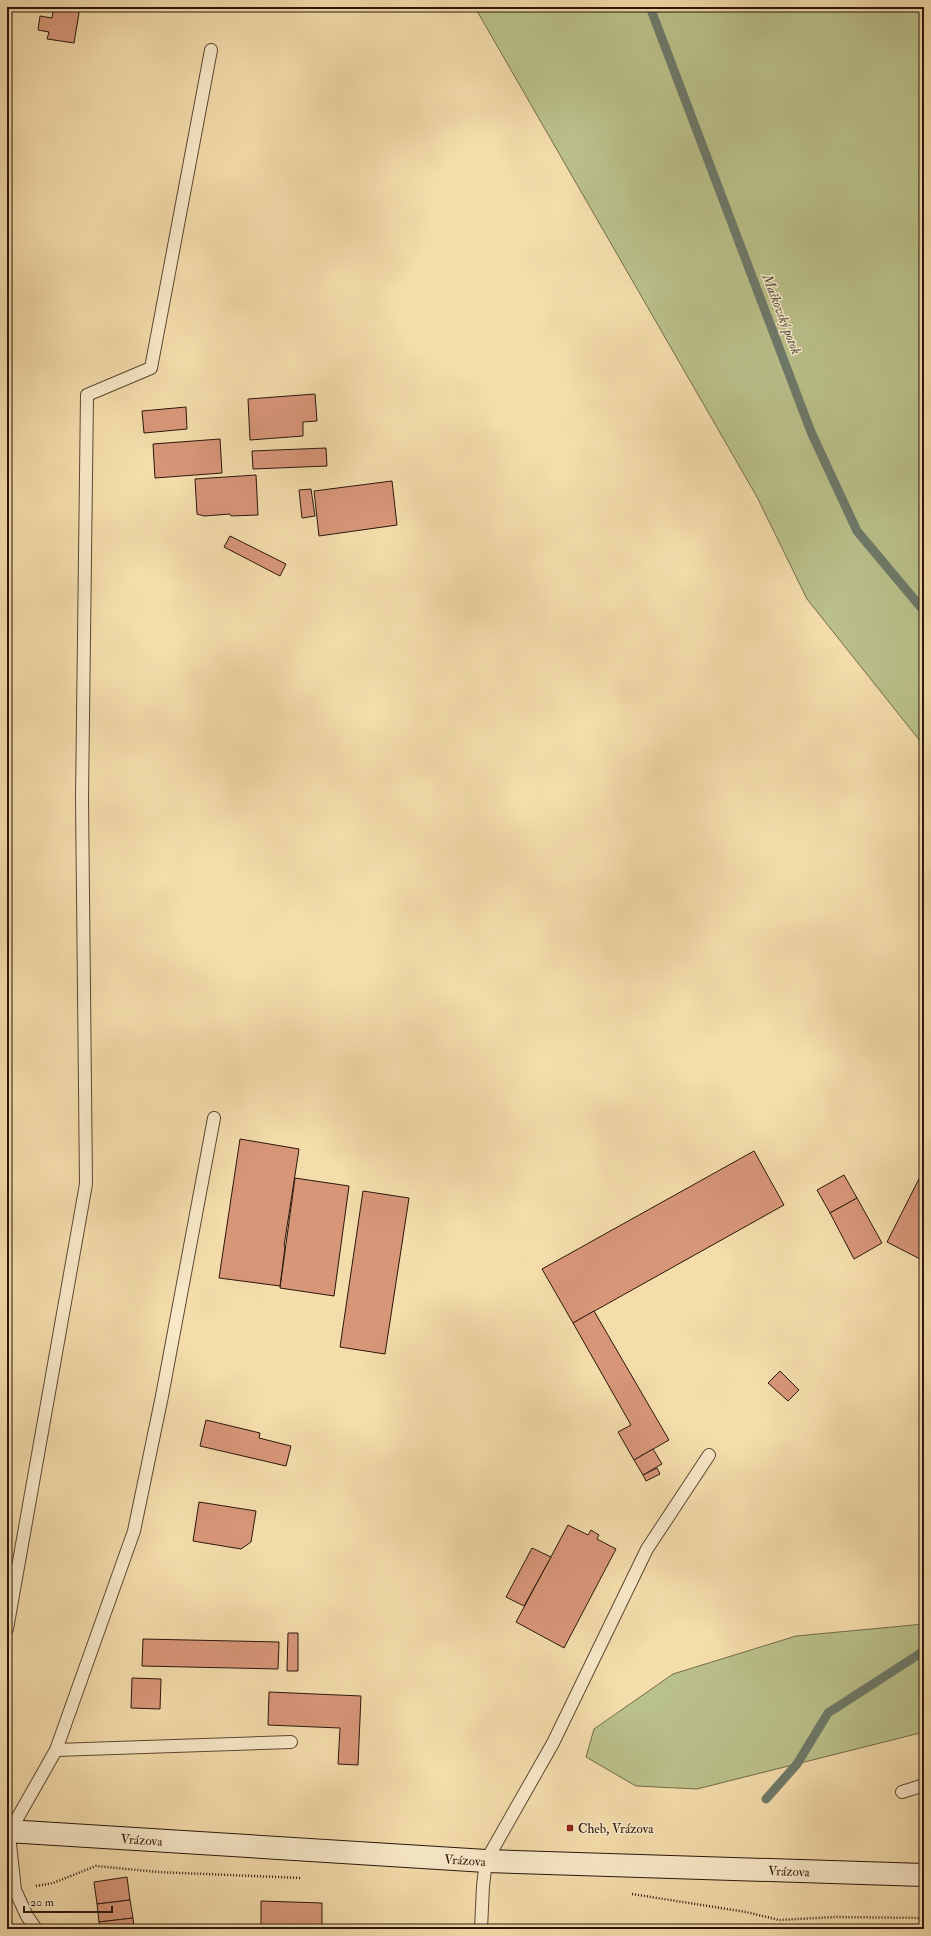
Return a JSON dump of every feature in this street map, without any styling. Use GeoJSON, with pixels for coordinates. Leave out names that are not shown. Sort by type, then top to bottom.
{"type":"FeatureCollection","features":[{"type":"Feature","properties":{"kind":"street","name":"Vrázova"},"geometry":{"type":"LineString","coordinates":[[8,1828],[486,1862],[924,1875]]}},
{"type":"Feature","properties":{"kind":"lane"},"geometry":{"type":"LineString","coordinates":[[7,1629],[86,1184],[82,798],[87,395],[152,368],[211,50]]}},
{"type":"Feature","properties":{"kind":"lane"},"geometry":{"type":"LineString","coordinates":[[36,1929],[26,1916],[15,1890],[8,1828],[56,1750],[134,1531],[162,1396],[214,1118]]}},
{"type":"Feature","properties":{"kind":"lane"},"geometry":{"type":"LineString","coordinates":[[481,1929],[483,1886],[486,1862],[553,1743],[647,1549],[709,1455]]}},
{"type":"Feature","properties":{"kind":"lane"},"geometry":{"type":"LineString","coordinates":[[56,1750],[291,1742]]}},
{"type":"Feature","properties":{"kind":"lane"},"geometry":{"type":"LineString","coordinates":[[902,1792],[924,1785]]}},
{"type":"Feature","properties":{"kind":"green space"},"geometry":{"type":"Polygon","coordinates":[[[476,7],[924,7],[924,746],[807,599],[757,497],[476,7]]]}},
{"type":"Feature","properties":{"kind":"green space"},"geometry":{"type":"Polygon","coordinates":[[[924,1624],[924,1732],[697,1789],[636,1786],[586,1757],[594,1729],[673,1674],[796,1636],[924,1624]]]}},
{"type":"Feature","properties":{"kind":"building"},"geometry":{"type":"Polygon","coordinates":[[[54,7],[80,7],[74,43],[47,39],[49,32],[38,30],[40,16],[52,18],[54,7]]]}},
{"type":"Feature","properties":{"kind":"building"},"geometry":{"type":"Polygon","coordinates":[[[315,394],[317,421],[303,422],[303,436],[250,440],[248,399],[315,394]]]}},
{"type":"Feature","properties":{"kind":"building"},"geometry":{"type":"Polygon","coordinates":[[[186,407],[187,429],[144,433],[142,411],[186,407]]]}},
{"type":"Feature","properties":{"kind":"building"},"geometry":{"type":"Polygon","coordinates":[[[220,439],[222,473],[155,478],[153,444],[220,439]]]}},
{"type":"Feature","properties":{"kind":"building"},"geometry":{"type":"Polygon","coordinates":[[[326,448],[327,466],[253,469],[252,451],[326,448]]]}},
{"type":"Feature","properties":{"kind":"building"},"geometry":{"type":"Polygon","coordinates":[[[256,475],[258,515],[231,516],[230,514],[204,516],[197,514],[195,479],[256,475]]]}},
{"type":"Feature","properties":{"kind":"building"},"geometry":{"type":"Polygon","coordinates":[[[392,481],[397,525],[319,536],[314,491],[392,481]]]}},
{"type":"Feature","properties":{"kind":"building"},"geometry":{"type":"Polygon","coordinates":[[[311,489],[315,516],[302,518],[299,490],[311,489]]]}},
{"type":"Feature","properties":{"kind":"building"},"geometry":{"type":"Polygon","coordinates":[[[230,536],[286,564],[280,576],[224,547],[230,536]]]}},
{"type":"Feature","properties":{"kind":"building"},"geometry":{"type":"Polygon","coordinates":[[[240,1139],[299,1149],[284,1246],[280,1286],[219,1278],[240,1139]]]}},
{"type":"Feature","properties":{"kind":"building"},"geometry":{"type":"Polygon","coordinates":[[[754,1151],[784,1205],[573,1323],[542,1269],[754,1151]]]}},
{"type":"Feature","properties":{"kind":"building"},"geometry":{"type":"Polygon","coordinates":[[[924,1169],[924,1261],[887,1242],[924,1169]]]}},
{"type":"Feature","properties":{"kind":"building"},"geometry":{"type":"Polygon","coordinates":[[[844,1175],[857,1198],[830,1213],[817,1190],[844,1175]]]}},
{"type":"Feature","properties":{"kind":"building"},"geometry":{"type":"Polygon","coordinates":[[[295,1178],[349,1186],[334,1296],[280,1288],[295,1178]]]}},
{"type":"Feature","properties":{"kind":"building"},"geometry":{"type":"Polygon","coordinates":[[[363,1191],[409,1198],[385,1354],[340,1347],[363,1191]]]}},
{"type":"Feature","properties":{"kind":"building"},"geometry":{"type":"Polygon","coordinates":[[[857,1198],[882,1243],[854,1259],[830,1213],[857,1198]]]}},
{"type":"Feature","properties":{"kind":"building"},"geometry":{"type":"Polygon","coordinates":[[[594,1311],[669,1440],[634,1460],[618,1432],[631,1425],[573,1323],[594,1311]]]}},
{"type":"Feature","properties":{"kind":"building"},"geometry":{"type":"Polygon","coordinates":[[[780,1371],[799,1390],[788,1401],[768,1383],[780,1371]]]}},
{"type":"Feature","properties":{"kind":"building"},"geometry":{"type":"Polygon","coordinates":[[[206,1420],[260,1433],[259,1438],[291,1446],[286,1466],[200,1446],[206,1420]]]}},
{"type":"Feature","properties":{"kind":"building"},"geometry":{"type":"Polygon","coordinates":[[[653,1449],[662,1464],[643,1475],[634,1460],[653,1449]]]}},
{"type":"Feature","properties":{"kind":"building"},"geometry":{"type":"Polygon","coordinates":[[[657,1468],[660,1474],[646,1481],[643,1475],[657,1468]]]}},
{"type":"Feature","properties":{"kind":"building"},"geometry":{"type":"Polygon","coordinates":[[[199,1502],[256,1511],[251,1542],[241,1549],[193,1541],[199,1502]]]}},
{"type":"Feature","properties":{"kind":"building"},"geometry":{"type":"Polygon","coordinates":[[[568,1525],[588,1535],[591,1530],[599,1535],[597,1539],[616,1549],[564,1648],[516,1622],[568,1525]]]}},
{"type":"Feature","properties":{"kind":"building"},"geometry":{"type":"Polygon","coordinates":[[[532,1548],[551,1557],[524,1606],[506,1597],[532,1548]]]}},
{"type":"Feature","properties":{"kind":"building"},"geometry":{"type":"Polygon","coordinates":[[[288,1633],[298,1633],[298,1671],[287,1671],[288,1633]]]}},
{"type":"Feature","properties":{"kind":"building"},"geometry":{"type":"Polygon","coordinates":[[[143,1639],[279,1642],[278,1669],[142,1666],[143,1639]]]}},
{"type":"Feature","properties":{"kind":"building"},"geometry":{"type":"Polygon","coordinates":[[[132,1678],[161,1679],[160,1709],[131,1708],[132,1678]]]}},
{"type":"Feature","properties":{"kind":"building"},"geometry":{"type":"Polygon","coordinates":[[[269,1692],[361,1696],[358,1765],[338,1764],[340,1728],[268,1725],[269,1692]]]}},
{"type":"Feature","properties":{"kind":"building"},"geometry":{"type":"Polygon","coordinates":[[[127,1877],[130,1900],[97,1904],[94,1882],[127,1877]]]}},
{"type":"Feature","properties":{"kind":"building"},"geometry":{"type":"Polygon","coordinates":[[[130,1900],[133,1918],[99,1922],[97,1904],[130,1900]]]}},
{"type":"Feature","properties":{"kind":"building"},"geometry":{"type":"Polygon","coordinates":[[[261,1901],[322,1903],[322,1929],[261,1929],[261,1901]]]}},
{"type":"Feature","properties":{"kind":"building"},"geometry":{"type":"Polygon","coordinates":[[[133,1918],[134,1929],[100,1929],[99,1922],[133,1918]]]}},
{"type":"Feature","properties":{"kind":"waterway","name":"Maškovský potok"},"geometry":{"type":"LineString","coordinates":[[650,7],[811,432],[857,531],[924,611]]}},
{"type":"Feature","properties":{"kind":"waterway"},"geometry":{"type":"LineString","coordinates":[[766,1799],[797,1764],[828,1713],[924,1651]]}},
{"type":"Feature","properties":{"kind":"place","name":"Cheb, Vrázova"},"geometry":{"type":"Point","coordinates":[570,1828]}}]}
